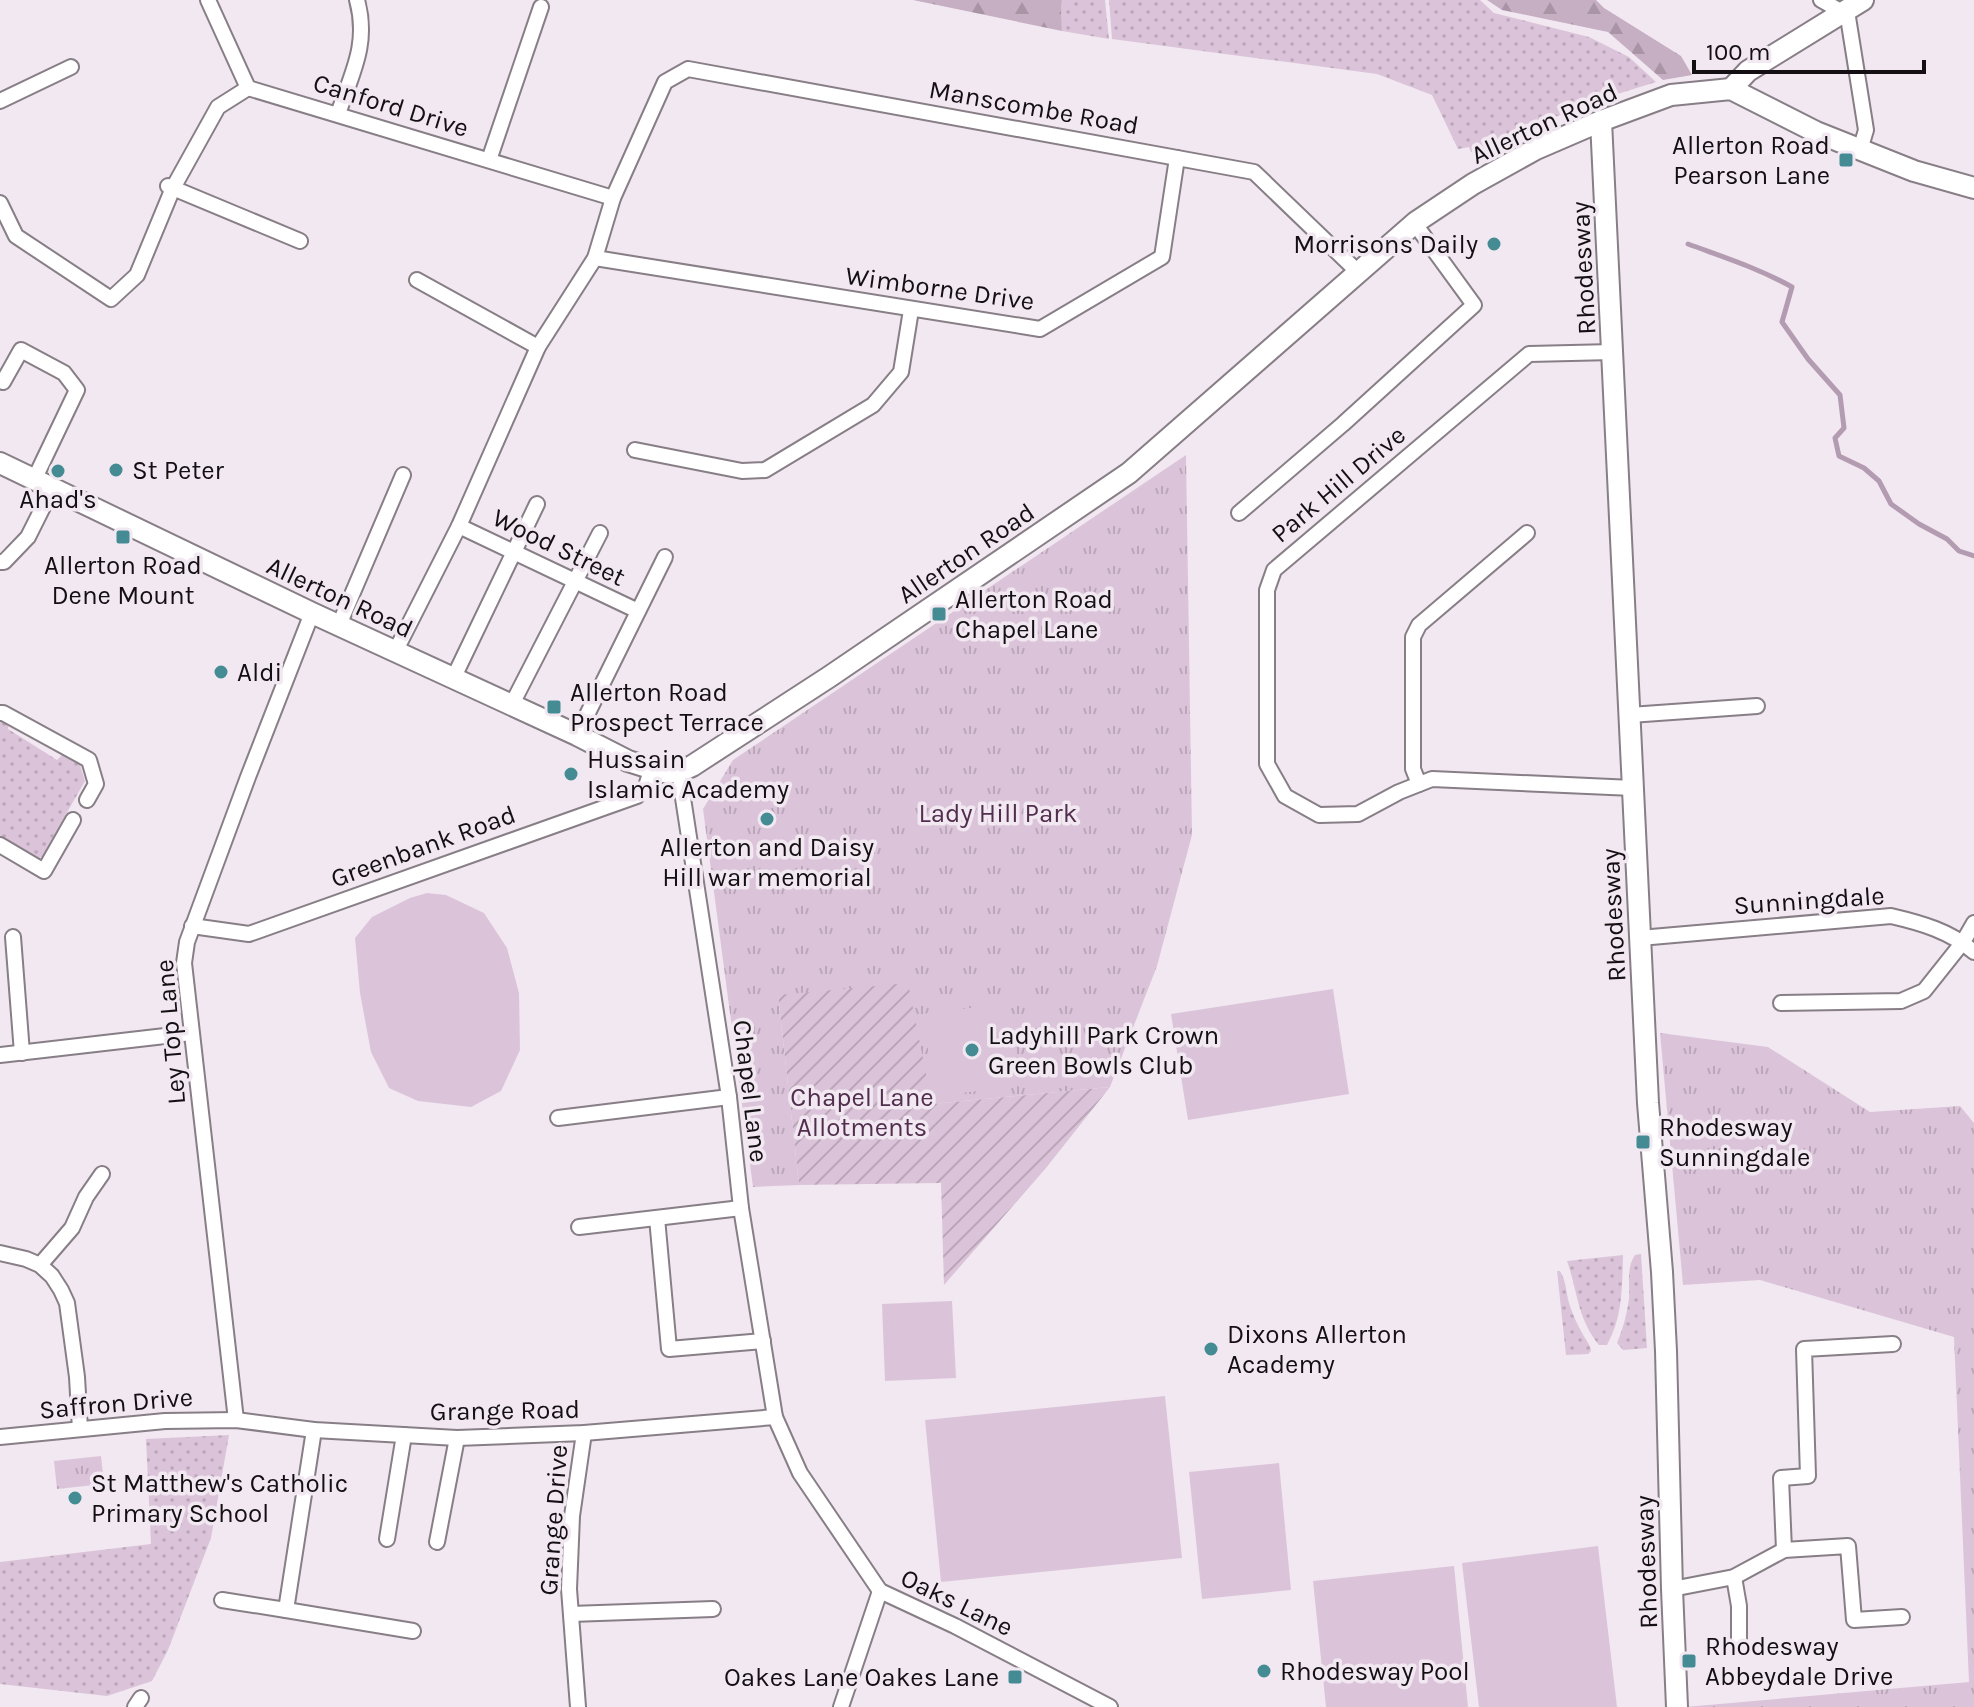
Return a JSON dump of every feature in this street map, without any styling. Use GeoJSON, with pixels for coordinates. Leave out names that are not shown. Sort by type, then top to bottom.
{"type":"FeatureCollection","features":[{"type":"Feature","properties":{"kind":"street"},"geometry":{"type":"LineString","coordinates":[[0,203],[16,236],[111,299],[137,275],[171,187],[218,107],[248,88],[208,0]]}},
{"type":"Feature","properties":{"kind":"street"},"geometry":{"type":"LineString","coordinates":[[338,114],[361,48],[361,14],[357,0]]}},
{"type":"Feature","properties":{"kind":"street"},"geometry":{"type":"LineString","coordinates":[[1821,0],[1851,8]]}},
{"type":"Feature","properties":{"kind":"street"},"geometry":{"type":"LineString","coordinates":[[489,160],[541,7]]}},
{"type":"Feature","properties":{"kind":"street"},"geometry":{"type":"LineString","coordinates":[[1851,8],[1748,71],[1731,89],[1816,132],[1860,150],[1914,171],[1974,188]]}},
{"type":"Feature","properties":{"kind":"street"},"geometry":{"type":"LineString","coordinates":[[1851,8],[1866,130],[1860,150]]}},
{"type":"Feature","properties":{"kind":"street"},"geometry":{"type":"LineString","coordinates":[[0,101],[71,67]]}},
{"type":"Feature","properties":{"kind":"street","name":"Manscombe Road"},"geometry":{"type":"LineString","coordinates":[[613,198],[665,82],[688,69],[1254,172],[1359,273]]}},
{"type":"Feature","properties":{"kind":"street","name":"Canford Drive"},"geometry":{"type":"LineString","coordinates":[[248,88],[613,198]]}},
{"type":"Feature","properties":{"kind":"street","name":"Allerton Road"},"geometry":{"type":"LineString","coordinates":[[0,463],[628,761],[663,772],[679,772],[829,677],[1129,473],[1415,224],[1473,184],[1536,149],[1671,95],[1731,89]]}},
{"type":"Feature","properties":{"kind":"street","name":"Rhodesway"},"geometry":{"type":"LineString","coordinates":[[1601,121],[1648,1103],[1661,1240],[1677,1707]]}},
{"type":"Feature","properties":{"kind":"street","name":"Wimborne Drive"},"geometry":{"type":"LineString","coordinates":[[595,258],[1040,329],[1162,257],[1177,158]]}},
{"type":"Feature","properties":{"kind":"street"},"geometry":{"type":"LineString","coordinates":[[1914,171],[1974,203]]}},
{"type":"Feature","properties":{"kind":"street"},"geometry":{"type":"LineString","coordinates":[[171,187],[300,241]]}},
{"type":"Feature","properties":{"kind":"street"},"geometry":{"type":"LineString","coordinates":[[395,652],[459,526],[538,347],[595,258],[613,198]]}},
{"type":"Feature","properties":{"kind":"street"},"geometry":{"type":"LineString","coordinates":[[1239,513],[1474,305],[1415,224]]}},
{"type":"Feature","properties":{"kind":"street"},"geometry":{"type":"LineString","coordinates":[[417,280],[538,347]]}},
{"type":"Feature","properties":{"kind":"street"},"geometry":{"type":"LineString","coordinates":[[635,450],[742,471],[765,470],[873,405],[901,372],[911,310]]}},
{"type":"Feature","properties":{"kind":"street"},"geometry":{"type":"LineString","coordinates":[[0,562],[4,562],[28,537],[77,390],[64,373],[21,350],[3,382]]}},
{"type":"Feature","properties":{"kind":"street","name":"Park Hill Drive"},"geometry":{"type":"LineString","coordinates":[[1613,352],[1529,354],[1274,570],[1267,590],[1267,764],[1285,796],[1319,815],[1358,814],[1432,779],[1633,788]]}},
{"type":"Feature","properties":{"kind":"street"},"geometry":{"type":"LineString","coordinates":[[339,625],[403,475]]}},
{"type":"Feature","properties":{"kind":"street"},"geometry":{"type":"LineString","coordinates":[[453,679],[537,504]]}},
{"type":"Feature","properties":{"kind":"street","name":"Wood Street"},"geometry":{"type":"LineString","coordinates":[[459,526],[638,611]]}},
{"type":"Feature","properties":{"kind":"street"},"geometry":{"type":"LineString","coordinates":[[511,706],[600,533]]}},
{"type":"Feature","properties":{"kind":"street"},"geometry":{"type":"LineString","coordinates":[[1419,784],[1413,769],[1413,637],[1419,625],[1527,533]]}},
{"type":"Feature","properties":{"kind":"street"},"geometry":{"type":"LineString","coordinates":[[577,735],[665,557]]}},
{"type":"Feature","properties":{"kind":"street","name":"Ley Top Lane"},"geometry":{"type":"LineString","coordinates":[[236,1420],[184,963],[192,926],[312,613]]}},
{"type":"Feature","properties":{"kind":"street"},"geometry":{"type":"LineString","coordinates":[[1630,715],[1757,706]]}},
{"type":"Feature","properties":{"kind":"street"},"geometry":{"type":"LineString","coordinates":[[0,713],[89,760],[96,784],[87,800]]}},
{"type":"Feature","properties":{"kind":"street","name":"Greenbank Road"},"geometry":{"type":"LineString","coordinates":[[192,926],[249,934],[637,796],[646,786],[652,768]]}},
{"type":"Feature","properties":{"kind":"street","name":"Chapel Lane"},"geometry":{"type":"LineString","coordinates":[[679,772],[729,1097],[741,1208],[775,1417]]}},
{"type":"Feature","properties":{"kind":"street"},"geometry":{"type":"LineString","coordinates":[[0,845],[44,871],[73,820]]}},
{"type":"Feature","properties":{"kind":"street","name":"Sunningdale"},"geometry":{"type":"LineString","coordinates":[[1640,938],[1891,916],[1929,925],[1968,947]]}},
{"type":"Feature","properties":{"kind":"street"},"geometry":{"type":"LineString","coordinates":[[1781,1003],[1901,1001],[1924,991],[1968,947],[1974,923]]}},
{"type":"Feature","properties":{"kind":"street"},"geometry":{"type":"LineString","coordinates":[[13,937],[22,1053]]}},
{"type":"Feature","properties":{"kind":"street"},"geometry":{"type":"LineString","coordinates":[[0,1055],[191,1033]]}},
{"type":"Feature","properties":{"kind":"street"},"geometry":{"type":"LineString","coordinates":[[558,1118],[729,1097]]}},
{"type":"Feature","properties":{"kind":"street"},"geometry":{"type":"LineString","coordinates":[[40,1265],[72,1228],[86,1197],[102,1174]]}},
{"type":"Feature","properties":{"kind":"street"},"geometry":{"type":"LineString","coordinates":[[579,1227],[741,1208]]}},
{"type":"Feature","properties":{"kind":"street"},"geometry":{"type":"LineString","coordinates":[[657,1218],[669,1349],[763,1341]]}},
{"type":"Feature","properties":{"kind":"street"},"geometry":{"type":"LineString","coordinates":[[0,1253],[40,1265],[52,1276],[67,1303],[80,1429]]}},
{"type":"Feature","properties":{"kind":"street"},"geometry":{"type":"LineString","coordinates":[[1784,1550],[1781,1478],[1808,1476],[1804,1349],[1893,1344]]}},
{"type":"Feature","properties":{"kind":"street","name":"Grange Road"},"geometry":{"type":"LineString","coordinates":[[236,1420],[314,1430],[457,1438],[584,1433],[775,1417]]}},
{"type":"Feature","properties":{"kind":"street","name":"Oaks Lane"},"geometry":{"type":"LineString","coordinates":[[775,1417],[800,1473],[880,1591],[955,1626],[1110,1707]]}},
{"type":"Feature","properties":{"kind":"street","name":"Saffron Drive"},"geometry":{"type":"LineString","coordinates":[[0,1437],[165,1421],[236,1420]]}},
{"type":"Feature","properties":{"kind":"street"},"geometry":{"type":"LineString","coordinates":[[286,1610],[314,1430]]}},
{"type":"Feature","properties":{"kind":"street","name":"Grange Drive"},"geometry":{"type":"LineString","coordinates":[[578,1707],[569,1589],[572,1516],[584,1433]]}},
{"type":"Feature","properties":{"kind":"street"},"geometry":{"type":"LineString","coordinates":[[387,1539],[404,1435]]}},
{"type":"Feature","properties":{"kind":"street"},"geometry":{"type":"LineString","coordinates":[[437,1542],[457,1438]]}},
{"type":"Feature","properties":{"kind":"street"},"geometry":{"type":"LineString","coordinates":[[1672,1589],[1734,1577],[1784,1550],[1848,1546],[1854,1620],[1902,1617]]}},
{"type":"Feature","properties":{"kind":"street"},"geometry":{"type":"LineString","coordinates":[[1734,1577],[1739,1606],[1739,1640]]}},
{"type":"Feature","properties":{"kind":"street"},"geometry":{"type":"LineString","coordinates":[[841,1707],[880,1591]]}},
{"type":"Feature","properties":{"kind":"street"},"geometry":{"type":"LineString","coordinates":[[222,1600],[413,1631]]}},
{"type":"Feature","properties":{"kind":"street"},"geometry":{"type":"LineString","coordinates":[[571,1614],[713,1609]]}},
{"type":"Feature","properties":{"kind":"green space"},"geometry":{"type":"Polygon","coordinates":[[[913,0],[1062,0],[1062,31],[913,0]]]}},
{"type":"Feature","properties":{"kind":"green space"},"geometry":{"type":"Polygon","coordinates":[[[1062,0],[1105,0],[1109,39],[1062,31],[1062,0]]]}},
{"type":"Feature","properties":{"kind":"green space"},"geometry":{"type":"Polygon","coordinates":[[[1109,0],[1480,0],[1494,13],[1589,37],[1629,57],[1656,82],[1595,101],[1541,123],[1482,155],[1471,152],[1469,147],[1458,149],[1432,95],[1377,74],[1112,39],[1109,0]]]}},
{"type":"Feature","properties":{"kind":"green space"},"geometry":{"type":"Polygon","coordinates":[[[1487,0],[1596,0],[1681,56],[1692,75],[1663,80],[1608,32],[1502,10],[1487,0]]]}},
{"type":"Feature","properties":{"kind":"green space","name":"Lady Hill Park"},"geometry":{"type":"Polygon","coordinates":[[[1186,455],[1192,835],[1157,966],[1110,1087],[932,1104],[778,995],[799,1185],[753,1187],[703,809],[733,760],[1186,455]]]}},
{"type":"Feature","properties":{"kind":"green space"},"geometry":{"type":"Polygon","coordinates":[[[0,720],[9,723],[8,729],[57,760],[62,755],[80,765],[85,781],[46,849],[49,855],[35,859],[0,839],[0,720]]]}},
{"type":"Feature","properties":{"kind":"green space"},"geometry":{"type":"Polygon","coordinates":[[[427,893],[446,895],[484,913],[507,948],[519,993],[520,1050],[501,1091],[471,1107],[418,1101],[389,1088],[371,1052],[360,993],[355,938],[372,917],[427,893]]]}},
{"type":"Feature","properties":{"kind":"green space","name":"Chapel Lane Allotments"},"geometry":{"type":"Polygon","coordinates":[[[908,983],[932,1104],[1110,1087],[1046,1168],[944,1285],[941,1183],[799,1185],[778,995],[908,983]]]}},
{"type":"Feature","properties":{"kind":"green space"},"geometry":{"type":"Polygon","coordinates":[[[1333,989],[1349,1094],[1188,1120],[1171,1014],[1333,989]]]}},
{"type":"Feature","properties":{"kind":"green space","name":"Ladyhill Park Crown Green Bowls Club"},"geometry":{"type":"Polygon","coordinates":[[[1008,1003],[1021,1086],[935,1096],[923,1014],[1008,1003]]]}},
{"type":"Feature","properties":{"kind":"green space"},"geometry":{"type":"Polygon","coordinates":[[[1660,1033],[1768,1047],[1870,1112],[1960,1106],[1974,1123],[1974,1707],[1685,1707],[1969,1682],[1954,1337],[1760,1280],[1683,1285],[1660,1033]]]}},
{"type":"Feature","properties":{"kind":"green space"},"geometry":{"type":"Polygon","coordinates":[[[1641,1254],[1647,1348],[1623,1350],[1617,1343],[1628,1305],[1630,1265],[1635,1255],[1641,1254]]]}},
{"type":"Feature","properties":{"kind":"green space"},"geometry":{"type":"Polygon","coordinates":[[[1623,1255],[1621,1301],[1616,1323],[1607,1345],[1599,1345],[1582,1315],[1567,1261],[1623,1255]]]}},
{"type":"Feature","properties":{"kind":"green space"},"geometry":{"type":"Polygon","coordinates":[[[1557,1271],[1562,1275],[1573,1314],[1590,1346],[1588,1354],[1566,1355],[1557,1271]]]}},
{"type":"Feature","properties":{"kind":"green space"},"geometry":{"type":"Polygon","coordinates":[[[952,1301],[956,1378],[885,1381],[882,1304],[952,1301]]]}},
{"type":"Feature","properties":{"kind":"green space"},"geometry":{"type":"Polygon","coordinates":[[[1165,1396],[1182,1558],[941,1582],[925,1420],[1165,1396]]]}},
{"type":"Feature","properties":{"kind":"green space"},"geometry":{"type":"Polygon","coordinates":[[[229,1435],[211,1538],[168,1650],[152,1681],[107,1696],[0,1684],[0,1562],[151,1544],[146,1439],[229,1435]]]}},
{"type":"Feature","properties":{"kind":"green space"},"geometry":{"type":"Polygon","coordinates":[[[101,1456],[104,1484],[57,1489],[54,1461],[101,1456]]]}},
{"type":"Feature","properties":{"kind":"green space"},"geometry":{"type":"Polygon","coordinates":[[[1279,1463],[1291,1590],[1202,1599],[1189,1472],[1279,1463]]]}},
{"type":"Feature","properties":{"kind":"green space"},"geometry":{"type":"Polygon","coordinates":[[[1598,1546],[1617,1707],[1479,1707],[1462,1563],[1598,1546]]]}},
{"type":"Feature","properties":{"kind":"green space"},"geometry":{"type":"Polygon","coordinates":[[[1454,1566],[1468,1707],[1326,1707],[1313,1581],[1454,1566]]]}},
{"type":"Feature","properties":{"kind":"waterway"},"geometry":{"type":"LineString","coordinates":[[1688,244],[1753,268],[1792,287],[1782,322],[1808,359],[1840,395],[1844,428],[1835,438],[1839,456],[1864,468],[1879,481],[1891,504],[1947,539],[1959,551],[1974,556]]}},
{"type":"Feature","properties":{"kind":"place","name":"Allerton Road Pearson Lane"},"geometry":{"type":"Point","coordinates":[1846,160]}},
{"type":"Feature","properties":{"kind":"place","name":"Morrisons Daily"},"geometry":{"type":"Point","coordinates":[1494,244]}},
{"type":"Feature","properties":{"kind":"place","name":"St Peter"},"geometry":{"type":"Point","coordinates":[116,470]}},
{"type":"Feature","properties":{"kind":"place","name":"Ahad's"},"geometry":{"type":"Point","coordinates":[58,471]}},
{"type":"Feature","properties":{"kind":"place","name":"Allerton Road Dene Mount"},"geometry":{"type":"Point","coordinates":[123,537]}},
{"type":"Feature","properties":{"kind":"place","name":"Allerton Road Chapel Lane"},"geometry":{"type":"Point","coordinates":[939,614]}},
{"type":"Feature","properties":{"kind":"place","name":"Aldi"},"geometry":{"type":"Point","coordinates":[221,672]}},
{"type":"Feature","properties":{"kind":"place","name":"Allerton Road Prospect Terrace"},"geometry":{"type":"Point","coordinates":[554,707]}},
{"type":"Feature","properties":{"kind":"place","name":"Hussain Islamic Academy"},"geometry":{"type":"Point","coordinates":[571,774]}},
{"type":"Feature","properties":{"kind":"place","name":"Allerton and Daisy Hill war memorial"},"geometry":{"type":"Point","coordinates":[767,819]}},
{"type":"Feature","properties":{"kind":"place","name":"Ladyhill Park Crown Green Bowls Club"},"geometry":{"type":"Point","coordinates":[972,1050]}},
{"type":"Feature","properties":{"kind":"place","name":"Rhodesway Sunningdale"},"geometry":{"type":"Point","coordinates":[1643,1142]}},
{"type":"Feature","properties":{"kind":"place","name":"Dixons Allerton Academy"},"geometry":{"type":"Point","coordinates":[1211,1349]}},
{"type":"Feature","properties":{"kind":"place","name":"St Matthew's Catholic Primary School"},"geometry":{"type":"Point","coordinates":[75,1498]}},
{"type":"Feature","properties":{"kind":"place","name":"Rhodesway Abbeydale Drive"},"geometry":{"type":"Point","coordinates":[1689,1661]}},
{"type":"Feature","properties":{"kind":"place","name":"Rhodesway Pool"},"geometry":{"type":"Point","coordinates":[1264,1671]}},
{"type":"Feature","properties":{"kind":"place","name":"Oakes Lane Oakes Lane"},"geometry":{"type":"Point","coordinates":[1015,1677]}}]}
